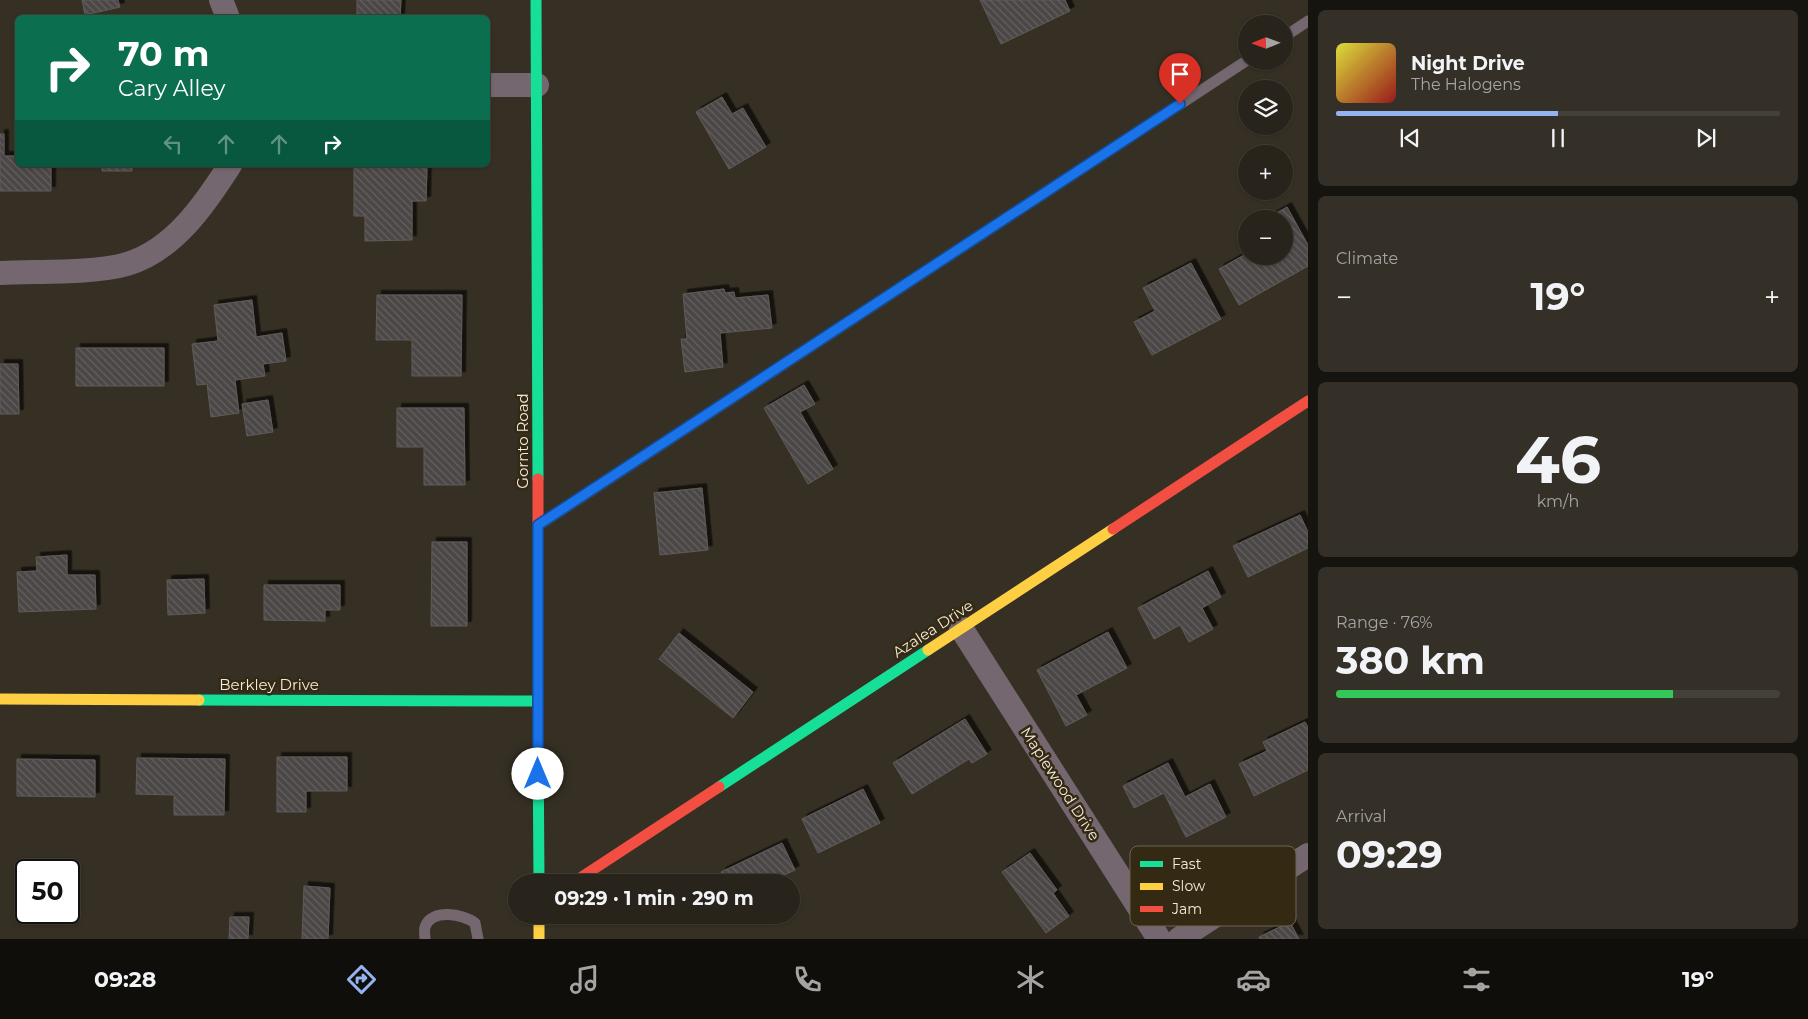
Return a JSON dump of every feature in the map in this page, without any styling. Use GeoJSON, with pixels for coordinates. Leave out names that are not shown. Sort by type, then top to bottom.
{"type":"FeatureCollection","features":[{"type":"Feature","properties":{"kind":"street"},"geometry":{"type":"LineString","coordinates":[[221,0],[227,15]]}},
{"type":"Feature","properties":{"kind":"street","name":"Gornto Road"},"geometry":{"type":"LineString","coordinates":[[536,0],[539,874]]}},
{"type":"Feature","properties":{"kind":"street"},"geometry":{"type":"LineString","coordinates":[[490,85],[537,85]]}},
{"type":"Feature","properties":{"kind":"street"},"geometry":{"type":"LineString","coordinates":[[0,273],[86,269],[126,264],[153,252],[184,227],[210,196],[229,167]]}},
{"type":"Feature","properties":{"kind":"street","name":"Azalea Drive"},"geometry":{"type":"LineString","coordinates":[[586,874],[1308,401]]}},
{"type":"Feature","properties":{"kind":"street","name":"Maplewood Drive"},"geometry":{"type":"LineString","coordinates":[[961,628],[1130,893]]}},
{"type":"Feature","properties":{"kind":"street","name":"Berkley Drive"},"geometry":{"type":"LineString","coordinates":[[0,699],[538,701]]}},
{"type":"Feature","properties":{"kind":"street"},"geometry":{"type":"LineString","coordinates":[[1296,863],[1308,855]]}},
{"type":"Feature","properties":{"kind":"street"},"geometry":{"type":"LineString","coordinates":[[539,924],[539,939]]}},
{"type":"Feature","properties":{"kind":"street","name":"Maplewood Drive"},"geometry":{"type":"LineString","coordinates":[[1151,926],[1159,939]]}},
{"type":"Feature","properties":{"kind":"street"},"geometry":{"type":"LineString","coordinates":[[1179,939],[1199,926]]}},
{"type":"Feature","properties":{"kind":"lane"},"geometry":{"type":"LineString","coordinates":[[1293,31],[1308,21]]}},
{"type":"Feature","properties":{"kind":"lane"},"geometry":{"type":"LineString","coordinates":[[538,525],[1238,66]]}},
{"type":"Feature","properties":{"kind":"lane"},"geometry":{"type":"LineString","coordinates":[[425,939],[425,927],[431,918],[438,915],[467,916],[475,923],[478,939]]}},
{"type":"Feature","properties":{"kind":"building"},"geometry":{"type":"Polygon","coordinates":[[[82,0],[118,0],[120,7],[85,15],[82,0]]]}},
{"type":"Feature","properties":{"kind":"building"},"geometry":{"type":"Polygon","coordinates":[[[357,0],[401,0],[400,15],[357,15],[357,0]]]}},
{"type":"Feature","properties":{"kind":"building"},"geometry":{"type":"Polygon","coordinates":[[[980,0],[1065,0],[1070,11],[1001,44],[980,0]]]}},
{"type":"Feature","properties":{"kind":"building"},"geometry":{"type":"Polygon","coordinates":[[[722,97],[732,114],[743,108],[766,147],[729,169],[696,112],[722,97]]]}},
{"type":"Feature","properties":{"kind":"building"},"geometry":{"type":"Polygon","coordinates":[[[0,134],[4,134],[4,156],[15,156],[15,167],[51,167],[51,191],[0,191],[0,134]]]}},
{"type":"Feature","properties":{"kind":"building"},"geometry":{"type":"Polygon","coordinates":[[[102,167],[132,167],[132,171],[102,171],[102,167]]]}},
{"type":"Feature","properties":{"kind":"building"},"geometry":{"type":"Polygon","coordinates":[[[354,167],[427,167],[426,201],[412,201],[412,240],[365,241],[365,216],[354,216],[354,167]]]}},
{"type":"Feature","properties":{"kind":"building"},"geometry":{"type":"Polygon","coordinates":[[[1293,218],[1308,245],[1308,266],[1239,305],[1219,269],[1238,258],[1238,265],[1293,265],[1293,218]]]}},
{"type":"Feature","properties":{"kind":"building"},"geometry":{"type":"Polygon","coordinates":[[[1191,263],[1221,319],[1152,355],[1134,322],[1155,311],[1143,288],[1191,263]]]}},
{"type":"Feature","properties":{"kind":"building"},"geometry":{"type":"Polygon","coordinates":[[[724,289],[725,293],[734,292],[735,298],[768,295],[772,328],[720,333],[723,367],[685,372],[681,339],[687,339],[683,294],[724,289]]]}},
{"type":"Feature","properties":{"kind":"building"},"geometry":{"type":"Polygon","coordinates":[[[377,295],[462,295],[461,376],[412,376],[412,340],[376,340],[377,295]]]}},
{"type":"Feature","properties":{"kind":"building"},"geometry":{"type":"Polygon","coordinates":[[[252,300],[256,337],[282,333],[286,361],[263,364],[265,376],[235,380],[239,413],[211,417],[207,384],[197,385],[192,344],[218,341],[214,305],[252,300]]]}},
{"type":"Feature","properties":{"kind":"building"},"geometry":{"type":"Polygon","coordinates":[[[76,348],[164,348],[164,386],[76,386],[76,348]]]}},
{"type":"Feature","properties":{"kind":"building"},"geometry":{"type":"Polygon","coordinates":[[[0,364],[18,364],[19,414],[0,414],[0,364]]]}},
{"type":"Feature","properties":{"kind":"building"},"geometry":{"type":"Polygon","coordinates":[[[804,385],[815,404],[800,412],[833,469],[808,484],[764,408],[804,385]]]}},
{"type":"Feature","properties":{"kind":"building"},"geometry":{"type":"Polygon","coordinates":[[[268,400],[273,432],[247,436],[242,404],[268,400]]]}},
{"type":"Feature","properties":{"kind":"building"},"geometry":{"type":"Polygon","coordinates":[[[397,408],[464,408],[465,485],[424,485],[424,447],[397,447],[397,408]]]}},
{"type":"Feature","properties":{"kind":"building"},"geometry":{"type":"Polygon","coordinates":[[[702,488],[708,550],[660,555],[654,493],[702,488]]]}},
{"type":"Feature","properties":{"kind":"building"},"geometry":{"type":"Polygon","coordinates":[[[1300,515],[1308,532],[1308,548],[1248,577],[1233,546],[1300,515]]]}},
{"type":"Feature","properties":{"kind":"building"},"geometry":{"type":"Polygon","coordinates":[[[432,542],[467,542],[467,626],[431,626],[432,542]]]}},
{"type":"Feature","properties":{"kind":"building"},"geometry":{"type":"Polygon","coordinates":[[[67,555],[67,575],[95,575],[96,609],[19,612],[17,572],[37,571],[36,557],[67,555]]]}},
{"type":"Feature","properties":{"kind":"building"},"geometry":{"type":"Polygon","coordinates":[[[1208,571],[1221,597],[1202,608],[1213,629],[1189,642],[1180,625],[1154,639],[1138,608],[1208,571]]]}},
{"type":"Feature","properties":{"kind":"building"},"geometry":{"type":"Polygon","coordinates":[[[204,579],[205,613],[168,615],[167,580],[204,579]]]}},
{"type":"Feature","properties":{"kind":"building"},"geometry":{"type":"Polygon","coordinates":[[[264,585],[340,585],[340,610],[325,610],[325,621],[264,620],[264,585]]]}},
{"type":"Feature","properties":{"kind":"building"},"geometry":{"type":"Polygon","coordinates":[[[1108,632],[1127,668],[1076,695],[1087,715],[1066,726],[1037,670],[1108,632]]]}},
{"type":"Feature","properties":{"kind":"building"},"geometry":{"type":"Polygon","coordinates":[[[679,633],[753,692],[733,718],[659,659],[679,633]]]}},
{"type":"Feature","properties":{"kind":"building"},"geometry":{"type":"Polygon","coordinates":[[[965,719],[987,754],[972,763],[969,759],[912,794],[893,763],[965,719]]]}},
{"type":"Feature","properties":{"kind":"building"},"geometry":{"type":"Polygon","coordinates":[[[1305,722],[1308,727],[1308,770],[1254,796],[1239,764],[1267,751],[1263,742],[1305,722]]]}},
{"type":"Feature","properties":{"kind":"building"},"geometry":{"type":"Polygon","coordinates":[[[277,757],[347,757],[347,791],[306,791],[306,812],[277,812],[277,757]]]}},
{"type":"Feature","properties":{"kind":"building"},"geometry":{"type":"Polygon","coordinates":[[[137,758],[225,759],[224,815],[174,815],[174,795],[136,794],[137,758]]]}},
{"type":"Feature","properties":{"kind":"building"},"geometry":{"type":"Polygon","coordinates":[[[17,759],[95,760],[95,797],[17,796],[17,759]]]}},
{"type":"Feature","properties":{"kind":"building"},"geometry":{"type":"Polygon","coordinates":[[[1168,763],[1185,797],[1210,784],[1226,817],[1186,837],[1164,793],[1134,808],[1123,786],[1168,763]]]}},
{"type":"Feature","properties":{"kind":"building"},"geometry":{"type":"Polygon","coordinates":[[[863,789],[880,823],[818,853],[802,819],[863,789]]]}},
{"type":"Feature","properties":{"kind":"building"},"geometry":{"type":"Polygon","coordinates":[[[782,843],[795,870],[786,874],[722,874],[721,872],[782,843]]]}},
{"type":"Feature","properties":{"kind":"building"},"geometry":{"type":"Polygon","coordinates":[[[1030,853],[1057,890],[1053,893],[1069,916],[1046,933],[1002,872],[1030,853]]]}},
{"type":"Feature","properties":{"kind":"building"},"geometry":{"type":"Polygon","coordinates":[[[304,886],[330,888],[328,939],[302,939],[304,886]]]}},
{"type":"Feature","properties":{"kind":"building"},"geometry":{"type":"Polygon","coordinates":[[[230,917],[249,917],[248,939],[229,939],[230,917]]]}},
{"type":"Feature","properties":{"kind":"building"},"geometry":{"type":"Polygon","coordinates":[[[1282,926],[1292,926],[1299,939],[1260,939],[1259,937],[1282,926]]]}},
{"type":"Feature","properties":{"kind":"traffic: fast"},"geometry":{"type":"LineString","coordinates":[[536,0],[538,479]]}},
{"type":"Feature","properties":{"kind":"traffic: fast"},"geometry":{"type":"LineString","coordinates":[[719,787],[928,650]]}},
{"type":"Feature","properties":{"kind":"traffic: fast"},"geometry":{"type":"LineString","coordinates":[[199,700],[538,701]]}},
{"type":"Feature","properties":{"kind":"traffic: fast"},"geometry":{"type":"LineString","coordinates":[[538,735],[539,874]]}},
{"type":"Feature","properties":{"kind":"traffic: slow"},"geometry":{"type":"LineString","coordinates":[[928,650],[1113,529]]}},
{"type":"Feature","properties":{"kind":"traffic: slow"},"geometry":{"type":"LineString","coordinates":[[0,699],[199,700]]}},
{"type":"Feature","properties":{"kind":"traffic: slow"},"geometry":{"type":"LineString","coordinates":[[539,924],[539,939]]}},
{"type":"Feature","properties":{"kind":"traffic: jam"},"geometry":{"type":"LineString","coordinates":[[1113,529],[1308,401]]}},
{"type":"Feature","properties":{"kind":"traffic: jam"},"geometry":{"type":"LineString","coordinates":[[538,479],[538,735]]}},
{"type":"Feature","properties":{"kind":"traffic: jam"},"geometry":{"type":"LineString","coordinates":[[586,874],[719,787]]}},
{"type":"Feature","properties":{"kind":"route"},"geometry":{"type":"LineString","coordinates":[[538,774],[538,525],[1180,104]]}}]}
